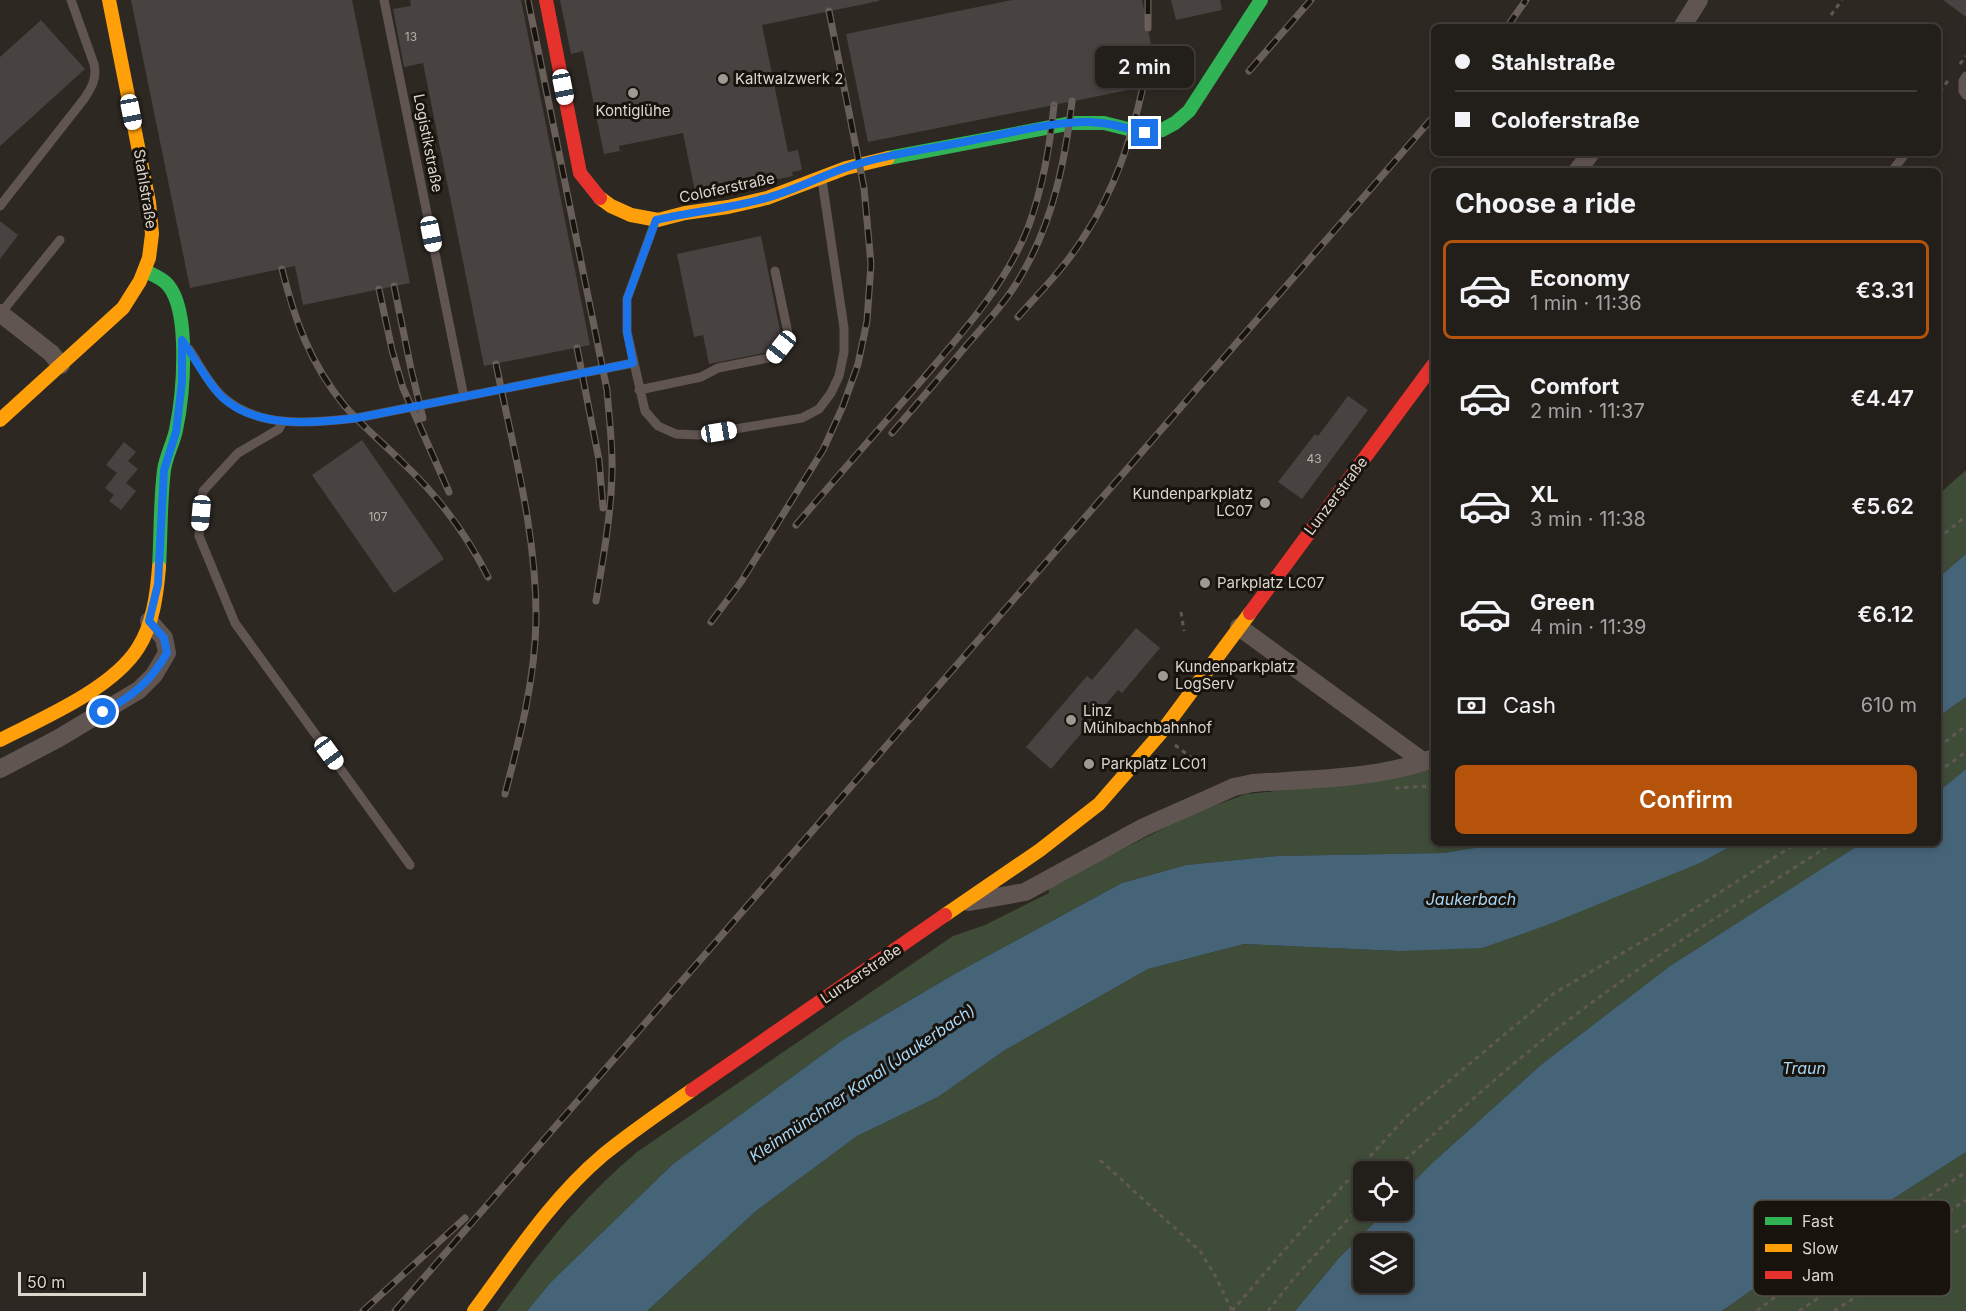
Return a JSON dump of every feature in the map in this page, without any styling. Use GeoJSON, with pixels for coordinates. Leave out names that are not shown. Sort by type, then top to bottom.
{"type":"FeatureCollection","features":[{"type":"Feature","properties":{"kind":"street","name":"Stahlstraße"},"geometry":{"type":"LineString","coordinates":[[0,420],[123,308],[145,271],[151,252],[153,233],[149,202],[109,0]]}},
{"type":"Feature","properties":{"kind":"street"},"geometry":{"type":"LineString","coordinates":[[546,0],[580,173],[587,185],[601,200],[624,213],[656,220]]}},
{"type":"Feature","properties":{"kind":"street","name":"Coloferstraße"},"geometry":{"type":"LineString","coordinates":[[656,220],[759,200],[876,159],[1070,123],[1108,123],[1145,133],[1162,131],[1176,123],[1189,111],[1261,0]]}},
{"type":"Feature","properties":{"kind":"street"},"geometry":{"type":"LineString","coordinates":[[1684,24],[1699,0]]}},
{"type":"Feature","properties":{"kind":"street"},"geometry":{"type":"LineString","coordinates":[[1579,168],[1589,156]]}},
{"type":"Feature","properties":{"kind":"street"},"geometry":{"type":"LineString","coordinates":[[0,740],[107,680],[138,649],[149,621],[158,584],[164,470],[176,432],[182,382],[182,340],[179,310],[172,290],[163,280],[145,271]]}},
{"type":"Feature","properties":{"kind":"street"},"geometry":{"type":"LineString","coordinates":[[1,313],[61,365]]}},
{"type":"Feature","properties":{"kind":"street","name":"Lunzerstraße"},"geometry":{"type":"LineString","coordinates":[[474,1311],[544,1216],[603,1155],[682,1097],[1040,850],[1107,796],[1160,734],[1431,368]]}},
{"type":"Feature","properties":{"kind":"street"},"geometry":{"type":"LineString","coordinates":[[0,769],[59,738],[139,690],[154,675],[167,653],[164,638],[149,621]]}},
{"type":"Feature","properties":{"kind":"street"},"geometry":{"type":"LineString","coordinates":[[1239,627],[1429,760]]}},
{"type":"Feature","properties":{"kind":"street"},"geometry":{"type":"LineString","coordinates":[[964,903],[1025,892],[1144,827],[1234,787],[1253,783],[1361,774],[1429,760]]}},
{"type":"Feature","properties":{"kind":"lane"},"geometry":{"type":"LineString","coordinates":[[0,206],[93,85],[96,74],[94,64],[71,0]]}},
{"type":"Feature","properties":{"kind":"lane","name":"Logistikstraße"},"geometry":{"type":"LineString","coordinates":[[384,0],[464,397]]}},
{"type":"Feature","properties":{"kind":"lane"},"geometry":{"type":"LineString","coordinates":[[1684,24],[1689,0]]}},
{"type":"Feature","properties":{"kind":"lane"},"geometry":{"type":"LineString","coordinates":[[1966,76],[1963,81],[1963,91],[1966,95]]}},
{"type":"Feature","properties":{"kind":"lane"},"geometry":{"type":"LineString","coordinates":[[656,220],[627,299],[627,332],[645,411],[658,426],[676,434],[698,435],[802,418],[819,410],[831,393],[839,376],[844,352],[844,328],[822,177]]}},
{"type":"Feature","properties":{"kind":"lane"},"geometry":{"type":"LineString","coordinates":[[1,313],[60,240]]}},
{"type":"Feature","properties":{"kind":"lane"},"geometry":{"type":"LineString","coordinates":[[639,390],[701,377],[718,368],[774,357],[789,338],[775,271]]}},
{"type":"Feature","properties":{"kind":"lane"},"geometry":{"type":"LineString","coordinates":[[182,340],[223,398],[237,407],[260,417],[318,423],[357,418],[633,363]]}},
{"type":"Feature","properties":{"kind":"lane"},"geometry":{"type":"LineString","coordinates":[[283,421],[279,429],[238,453],[203,491],[199,536],[235,622],[410,865]]}},
{"type":"Feature","properties":{"kind":"path"},"geometry":{"type":"LineString","coordinates":[[1831,15],[1842,0]]}},
{"type":"Feature","properties":{"kind":"path"},"geometry":{"type":"LineString","coordinates":[[1941,537],[1966,516]]}},
{"type":"Feature","properties":{"kind":"path"},"geometry":{"type":"LineString","coordinates":[[1181,612],[1184,631]]}},
{"type":"Feature","properties":{"kind":"path"},"geometry":{"type":"LineString","coordinates":[[1941,745],[1966,726]]}},
{"type":"Feature","properties":{"kind":"path"},"geometry":{"type":"LineString","coordinates":[[1173,743],[1197,762]]}},
{"type":"Feature","properties":{"kind":"path"},"geometry":{"type":"LineString","coordinates":[[1941,770],[1966,752]]}},
{"type":"Feature","properties":{"kind":"path"},"geometry":{"type":"LineString","coordinates":[[1100,1160],[1200,1251],[1216,1277],[1232,1311],[1407,1116],[1553,994],[1655,934],[1792,846]]}},
{"type":"Feature","properties":{"kind":"path"},"geometry":{"type":"LineString","coordinates":[[1404,1161],[1482,1090],[1544,1039],[1636,971],[1828,846]]}},
{"type":"Feature","properties":{"kind":"path"},"geometry":{"type":"LineString","coordinates":[[1923,1200],[1966,1172]]}},
{"type":"Feature","properties":{"kind":"path"},"geometry":{"type":"LineString","coordinates":[[1951,1210],[1966,1200]]}},
{"type":"Feature","properties":{"kind":"path"},"geometry":{"type":"LineString","coordinates":[[1268,1311],[1295,1277],[1353,1214]]}},
{"type":"Feature","properties":{"kind":"path"},"geometry":{"type":"LineString","coordinates":[[1951,1234],[1966,1224]]}},
{"type":"Feature","properties":{"kind":"path"},"geometry":{"type":"LineString","coordinates":[[1757,1311],[1776,1296]]}},
{"type":"Feature","properties":{"kind":"path"},"geometry":{"type":"LineString","coordinates":[[1800,1311],[1822,1296]]}},
{"type":"Feature","properties":{"kind":"path"},"geometry":{"type":"LineString","coordinates":[[1834,1311],[1857,1296]]}},
{"type":"Feature","properties":{"kind":"green space"},"geometry":{"type":"Polygon","coordinates":[[[1966,470],[1966,554],[1941,575],[1941,492],[1966,470]]]}},
{"type":"Feature","properties":{"kind":"green space"},"geometry":{"type":"Polygon","coordinates":[[[1966,697],[1966,769],[1941,790],[1941,715],[1966,697]]]}},
{"type":"Feature","properties":{"kind":"green space"},"geometry":{"type":"Polygon","coordinates":[[[1431,770],[1431,846],[1487,846],[1443,853],[1278,856],[1186,865],[1122,883],[958,972],[844,1039],[673,1164],[551,1282],[527,1311],[497,1311],[562,1227],[616,1170],[637,1152],[953,936],[985,925],[1049,893],[1048,887],[1192,814],[1246,794],[1367,782],[1431,770]]]}},
{"type":"Feature","properties":{"kind":"green space"},"geometry":{"type":"Polygon","coordinates":[[[1731,846],[1857,846],[1670,966],[1542,1064],[1413,1183],[1413,1161],[1353,1161],[1353,1221],[1376,1221],[1364,1233],[1353,1233],[1353,1244],[1295,1311],[647,1311],[756,1211],[857,1136],[938,1097],[1005,1050],[1148,969],[1244,944],[1399,951],[1700,863],[1731,846]]]}},
{"type":"Feature","properties":{"kind":"green space"},"geometry":{"type":"Polygon","coordinates":[[[1966,1152],[1966,1311],[1722,1311],[1753,1289],[1753,1296],[1951,1296],[1951,1200],[1891,1200],[1966,1152]]]}},
{"type":"Feature","properties":{"kind":"water"},"geometry":{"type":"Polygon","coordinates":[[[1966,554],[1966,697],[1941,715],[1941,575],[1966,554]]]}},
{"type":"Feature","properties":{"kind":"water","name":"Traun"},"geometry":{"type":"Polygon","coordinates":[[[1966,769],[1966,1152],[1891,1200],[1753,1200],[1753,1289],[1722,1311],[1295,1311],[1353,1244],[1353,1293],[1413,1293],[1413,1233],[1364,1233],[1376,1221],[1413,1221],[1413,1183],[1542,1064],[1670,966],[1857,846],[1941,846],[1941,790],[1966,769]]]}},
{"type":"Feature","properties":{"kind":"water","name":"Jaukerbach"},"geometry":{"type":"Polygon","coordinates":[[[1487,846],[1731,846],[1700,863],[1547,925],[1482,948],[1399,951],[1244,944],[1148,969],[1005,1050],[938,1097],[857,1136],[756,1211],[647,1311],[527,1311],[551,1282],[673,1164],[844,1039],[958,972],[1122,883],[1186,865],[1278,856],[1443,853],[1487,846]]]}},
{"type":"Feature","properties":{"kind":"building"},"geometry":{"type":"Polygon","coordinates":[[[131,0],[352,0],[410,283],[303,305],[295,266],[190,288],[131,0]]]}},
{"type":"Feature","properties":{"kind":"building"},"geometry":{"type":"Polygon","coordinates":[[[410,0],[521,0],[590,345],[484,366],[423,63],[404,67],[393,9],[411,6],[410,0]]]}},
{"type":"Feature","properties":{"kind":"building","name":"Kaltwalzwerk 2"},"geometry":{"type":"Polygon","coordinates":[[[560,0],[879,1],[762,25],[788,152],[798,150],[802,170],[792,172],[793,176],[696,196],[683,133],[619,146],[620,151],[604,154],[583,51],[571,54],[560,0]]]}},
{"type":"Feature","properties":{"kind":"building"},"geometry":{"type":"Polygon","coordinates":[[[1012,0],[1142,0],[1159,84],[868,142],[846,34],[1012,0]]]}},
{"type":"Feature","properties":{"kind":"building"},"geometry":{"type":"Polygon","coordinates":[[[1171,0],[1220,0],[1222,10],[1176,20],[1171,0]]]}},
{"type":"Feature","properties":{"kind":"building"},"geometry":{"type":"Polygon","coordinates":[[[1943,0],[1966,0],[1966,17],[1943,0]]]}},
{"type":"Feature","properties":{"kind":"building"},"geometry":{"type":"Polygon","coordinates":[[[41,20],[85,69],[0,146],[0,57],[41,20]]]}},
{"type":"Feature","properties":{"kind":"building"},"geometry":{"type":"Polygon","coordinates":[[[0,221],[18,235],[0,259],[0,221]]]}},
{"type":"Feature","properties":{"kind":"building"},"geometry":{"type":"Polygon","coordinates":[[[761,236],[781,335],[769,352],[709,364],[703,335],[694,337],[677,254],[761,236]]]}},
{"type":"Feature","properties":{"kind":"building"},"geometry":{"type":"Polygon","coordinates":[[[1348,396],[1368,410],[1302,499],[1278,482],[1315,434],[1318,436],[1348,396]]]}},
{"type":"Feature","properties":{"kind":"building"},"geometry":{"type":"Polygon","coordinates":[[[362,440],[444,559],[394,593],[312,475],[362,440]]]}},
{"type":"Feature","properties":{"kind":"building"},"geometry":{"type":"Polygon","coordinates":[[[124,442],[136,452],[128,461],[138,469],[126,483],[136,491],[121,510],[109,501],[114,495],[105,488],[117,473],[106,465],[124,442]]]}},
{"type":"Feature","properties":{"kind":"building","name":"Linz Mühlbachbahnhof"},"geometry":{"type":"Polygon","coordinates":[[[1136,628],[1160,648],[1122,693],[1118,690],[1051,769],[1026,747],[1087,676],[1092,680],[1136,628]]]}},
{"type":"Feature","properties":{"kind":"railway"},"geometry":{"type":"LineString","coordinates":[[528,0],[607,390],[612,452],[611,489],[596,601]]}},
{"type":"Feature","properties":{"kind":"railway"},"geometry":{"type":"LineString","coordinates":[[1148,0],[1148,28]]}},
{"type":"Feature","properties":{"kind":"railway"},"geometry":{"type":"LineString","coordinates":[[1249,71],[1311,0]]}},
{"type":"Feature","properties":{"kind":"railway"},"geometry":{"type":"LineString","coordinates":[[1509,24],[1526,0]]}},
{"type":"Feature","properties":{"kind":"railway"},"geometry":{"type":"LineString","coordinates":[[711,622],[741,582],[823,450],[843,406],[858,364],[867,321],[871,264],[864,188],[829,11]]}},
{"type":"Feature","properties":{"kind":"railway"},"geometry":{"type":"LineString","coordinates":[[1018,317],[1070,257],[1096,218],[1121,164],[1143,87]]}},
{"type":"Feature","properties":{"kind":"railway"},"geometry":{"type":"LineString","coordinates":[[892,433],[996,312],[1033,254],[1056,190],[1066,146],[1072,101]]}},
{"type":"Feature","properties":{"kind":"railway"},"geometry":{"type":"LineString","coordinates":[[796,525],[952,345],[996,288],[1029,225],[1042,181],[1054,105]]}},
{"type":"Feature","properties":{"kind":"railway"},"geometry":{"type":"LineString","coordinates":[[395,1311],[1431,119]]}},
{"type":"Feature","properties":{"kind":"railway"},"geometry":{"type":"LineString","coordinates":[[282,269],[305,341],[332,389],[351,413],[416,476],[439,502],[461,530],[488,577]]}},
{"type":"Feature","properties":{"kind":"railway"},"geometry":{"type":"LineString","coordinates":[[394,286],[423,418]]}},
{"type":"Feature","properties":{"kind":"railway"},"geometry":{"type":"LineString","coordinates":[[379,289],[403,388],[449,492]]}},
{"type":"Feature","properties":{"kind":"railway"},"geometry":{"type":"LineString","coordinates":[[577,348],[599,460],[603,508]]}},
{"type":"Feature","properties":{"kind":"railway"},"geometry":{"type":"LineString","coordinates":[[496,364],[528,523],[533,556],[536,620],[530,686],[505,794]]}},
{"type":"Feature","properties":{"kind":"railway"},"geometry":{"type":"LineString","coordinates":[[363,1311],[465,1218]]}},
{"type":"Feature","properties":{"kind":"traffic: fast"},"geometry":{"type":"LineString","coordinates":[[888,158],[1072,123],[1104,123],[1140,132],[1162,130],[1189,111],[1261,0]]}},
{"type":"Feature","properties":{"kind":"traffic: fast"},"geometry":{"type":"LineString","coordinates":[[145,271],[168,285],[175,298],[180,314],[183,355],[179,415],[165,465],[163,482],[159,567]]}},
{"type":"Feature","properties":{"kind":"traffic: slow"},"geometry":{"type":"LineString","coordinates":[[0,420],[123,308],[140,281],[149,258],[152,234],[149,202],[109,0]]}},
{"type":"Feature","properties":{"kind":"traffic: slow"},"geometry":{"type":"LineString","coordinates":[[600,198],[631,215],[658,220],[767,198],[846,168],[888,158]]}},
{"type":"Feature","properties":{"kind":"traffic: slow"},"geometry":{"type":"LineString","coordinates":[[0,740],[75,701],[112,677],[126,663],[138,648],[151,619],[159,567]]}},
{"type":"Feature","properties":{"kind":"traffic: slow"},"geometry":{"type":"LineString","coordinates":[[945,915],[1040,850],[1099,804],[1160,734],[1250,613]]}},
{"type":"Feature","properties":{"kind":"traffic: slow"},"geometry":{"type":"LineString","coordinates":[[474,1311],[534,1229],[584,1172],[624,1138],[692,1090]]}},
{"type":"Feature","properties":{"kind":"traffic: jam"},"geometry":{"type":"LineString","coordinates":[[546,0],[580,173],[600,198]]}},
{"type":"Feature","properties":{"kind":"traffic: jam"},"geometry":{"type":"LineString","coordinates":[[1250,613],[1431,368]]}},
{"type":"Feature","properties":{"kind":"traffic: jam"},"geometry":{"type":"LineString","coordinates":[[692,1090],[945,915]]}},
{"type":"Feature","properties":{"kind":"place","name":"Kaltwalzwerk 2"},"geometry":{"type":"Point","coordinates":[723,79]}},
{"type":"Feature","properties":{"kind":"place","name":"Kontiglühe"},"geometry":{"type":"Point","coordinates":[633,93]}},
{"type":"Feature","properties":{"kind":"place","name":"Kundenparkplatz LC07"},"geometry":{"type":"Point","coordinates":[1265,503]}},
{"type":"Feature","properties":{"kind":"place","name":"Parkplatz LC07"},"geometry":{"type":"Point","coordinates":[1205,583]}},
{"type":"Feature","properties":{"kind":"place","name":"Kundenparkplatz LogServ"},"geometry":{"type":"Point","coordinates":[1163,676]}},
{"type":"Feature","properties":{"kind":"place","name":"Linz Mühlbachbahnhof"},"geometry":{"type":"Point","coordinates":[1071,720]}},
{"type":"Feature","properties":{"kind":"place","name":"Parkplatz LC01"},"geometry":{"type":"Point","coordinates":[1089,764]}},
{"type":"Feature","properties":{"kind":"route"},"geometry":{"type":"LineString","coordinates":[[103,712],[139,690],[154,675],[167,653],[164,638],[149,621],[158,584],[164,470],[176,432],[182,382],[182,340],[223,398],[237,407],[260,417],[318,423],[357,418],[633,363],[627,332],[627,299],[656,220],[759,200],[876,159],[1038,128],[1088,122],[1108,123],[1145,133]]}},
{"type":"Feature","properties":{"kind":"water label","name":"Kleinmünchner Kanal (Jaukerbach)"},"geometry":{"type":"Point","coordinates":[862,1083]}}]}
